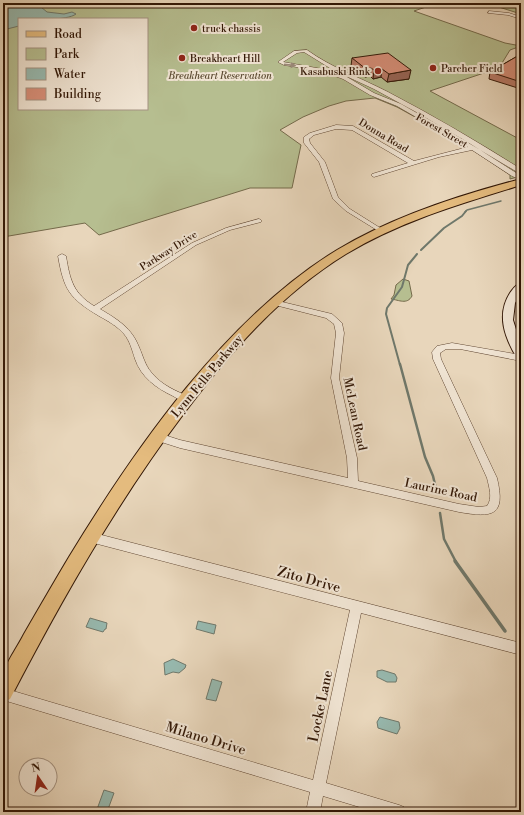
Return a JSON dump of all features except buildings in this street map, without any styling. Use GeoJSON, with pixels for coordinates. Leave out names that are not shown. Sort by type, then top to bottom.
{"type":"FeatureCollection","features":[{"type":"Feature","properties":{"kind":"main road","name":"Lynn Fells Parkway"},"geometry":{"type":"LineString","coordinates":[[3,693],[30,641],[90,537],[158,437],[234,342],[274,302],[324,263],[382,230],[431,210],[521,182]]}},
{"type":"Feature","properties":{"kind":"street"},"geometry":{"type":"LineString","coordinates":[[489,12],[509,14],[521,18]]}},
{"type":"Feature","properties":{"kind":"street","name":"Forest Street"},"geometry":{"type":"LineString","coordinates":[[521,172],[448,127],[370,85],[331,70],[283,64],[280,62],[296,52],[305,51],[331,70],[372,94],[399,105],[474,148],[514,175],[521,178]]}},
{"type":"Feature","properties":{"kind":"street"},"geometry":{"type":"LineString","coordinates":[[361,87],[370,85]]}},
{"type":"Feature","properties":{"kind":"street","name":"Donna Road"},"geometry":{"type":"LineString","coordinates":[[382,230],[348,210],[335,198],[322,162],[307,144],[306,138],[312,134],[336,127],[353,128],[412,163]]}},
{"type":"Feature","properties":{"kind":"street"},"geometry":{"type":"LineString","coordinates":[[374,175],[412,163],[474,148]]}},
{"type":"Feature","properties":{"kind":"street","name":"Parkway Drive"},"geometry":{"type":"LineString","coordinates":[[95,309],[194,244],[228,229],[259,221]]}},
{"type":"Feature","properties":{"kind":"street"},"geometry":{"type":"LineString","coordinates":[[62,256],[65,271],[73,293],[82,301],[121,326],[130,336],[144,371],[154,382],[163,389],[187,399]]}},
{"type":"Feature","properties":{"kind":"street"},"geometry":{"type":"LineString","coordinates":[[521,286],[514,294],[510,303],[507,319],[510,336],[521,356]]}},
{"type":"Feature","properties":{"kind":"street","name":"McLean Road"},"geometry":{"type":"LineString","coordinates":[[274,302],[329,316],[335,319],[339,325],[340,333],[335,378],[352,454],[353,484]]}},
{"type":"Feature","properties":{"kind":"street","name":"Laurine Road"},"geometry":{"type":"LineString","coordinates":[[158,437],[180,444],[467,510],[486,511],[492,508],[497,498],[492,478],[436,354],[440,348],[453,346],[521,356]]}},
{"type":"Feature","properties":{"kind":"street","name":"Zito Drive"},"geometry":{"type":"LineString","coordinates":[[90,537],[521,649]]}},
{"type":"Feature","properties":{"kind":"street","name":"Locke Lane"},"geometry":{"type":"LineString","coordinates":[[313,812],[357,606]]}},
{"type":"Feature","properties":{"kind":"street","name":"Milano Drive"},"geometry":{"type":"LineString","coordinates":[[3,693],[399,812]]}},
{"type":"Feature","properties":{"kind":"green space","name":"Breakheart Reservation"},"geometry":{"type":"Polygon","coordinates":[[[3,3],[438,3],[414,11],[505,43],[521,46],[510,50],[499,68],[430,91],[521,140],[521,176],[510,179],[510,175],[462,143],[397,107],[375,98],[346,101],[329,106],[303,117],[280,130],[301,145],[292,188],[250,188],[99,235],[85,223],[3,237],[3,3]]]}},
{"type":"Feature","properties":{"kind":"green space"},"geometry":{"type":"Polygon","coordinates":[[[486,3],[521,3],[521,14],[486,3]]]}},
{"type":"Feature","properties":{"kind":"green space"},"geometry":{"type":"Polygon","coordinates":[[[403,279],[409,281],[412,296],[410,299],[405,301],[391,299],[394,295],[396,285],[403,279]]]}},
{"type":"Feature","properties":{"kind":"water"},"geometry":{"type":"Polygon","coordinates":[[[3,3],[28,3],[41,7],[47,12],[64,14],[72,12],[76,14],[65,18],[18,18],[18,26],[3,30],[3,3]]]}},
{"type":"Feature","properties":{"kind":"water"},"geometry":{"type":"Polygon","coordinates":[[[90,618],[107,623],[106,629],[103,632],[86,627],[90,618]]]}},
{"type":"Feature","properties":{"kind":"water"},"geometry":{"type":"Polygon","coordinates":[[[198,621],[216,625],[214,634],[196,629],[198,621]]]}},
{"type":"Feature","properties":{"kind":"water"},"geometry":{"type":"Polygon","coordinates":[[[173,659],[186,665],[185,668],[179,673],[173,672],[165,675],[164,663],[173,659]]]}},
{"type":"Feature","properties":{"kind":"water"},"geometry":{"type":"Polygon","coordinates":[[[382,670],[395,674],[397,678],[396,682],[387,682],[377,677],[377,671],[382,670]]]}},
{"type":"Feature","properties":{"kind":"water"},"geometry":{"type":"Polygon","coordinates":[[[212,679],[222,682],[216,701],[206,699],[212,679]]]}},
{"type":"Feature","properties":{"kind":"water"},"geometry":{"type":"Polygon","coordinates":[[[380,717],[399,722],[400,728],[397,734],[378,728],[377,722],[380,717]]]}},
{"type":"Feature","properties":{"kind":"water"},"geometry":{"type":"Polygon","coordinates":[[[104,790],[114,793],[107,812],[96,812],[104,790]]]}},
{"type":"Feature","properties":{"kind":"waterway"},"geometry":{"type":"LineString","coordinates":[[466,211],[501,201]]}},
{"type":"Feature","properties":{"kind":"waterway"},"geometry":{"type":"LineString","coordinates":[[421,250],[444,228],[462,216],[466,211]]}},
{"type":"Feature","properties":{"kind":"waterway"},"geometry":{"type":"LineString","coordinates":[[400,365],[386,314],[387,308],[402,287],[408,265],[417,254]]}},
{"type":"Feature","properties":{"kind":"waterway"},"geometry":{"type":"LineString","coordinates":[[400,364],[425,457],[433,476],[437,493]]}},
{"type":"Feature","properties":{"kind":"waterway"},"geometry":{"type":"LineString","coordinates":[[440,513],[444,539],[456,562]]}},
{"type":"Feature","properties":{"kind":"waterway"},"geometry":{"type":"LineString","coordinates":[[455,561],[505,631]]}},
{"type":"Feature","properties":{"kind":"place","name":"truck chassis"},"geometry":{"type":"Point","coordinates":[194,28]}},
{"type":"Feature","properties":{"kind":"place","name":"Breakheart Hill"},"geometry":{"type":"Point","coordinates":[182,58]}},
{"type":"Feature","properties":{"kind":"place","name":"Parcher Field"},"geometry":{"type":"Point","coordinates":[433,68]}},
{"type":"Feature","properties":{"kind":"place","name":"Kasabuski Rink"},"geometry":{"type":"Point","coordinates":[378,71]}}]}
